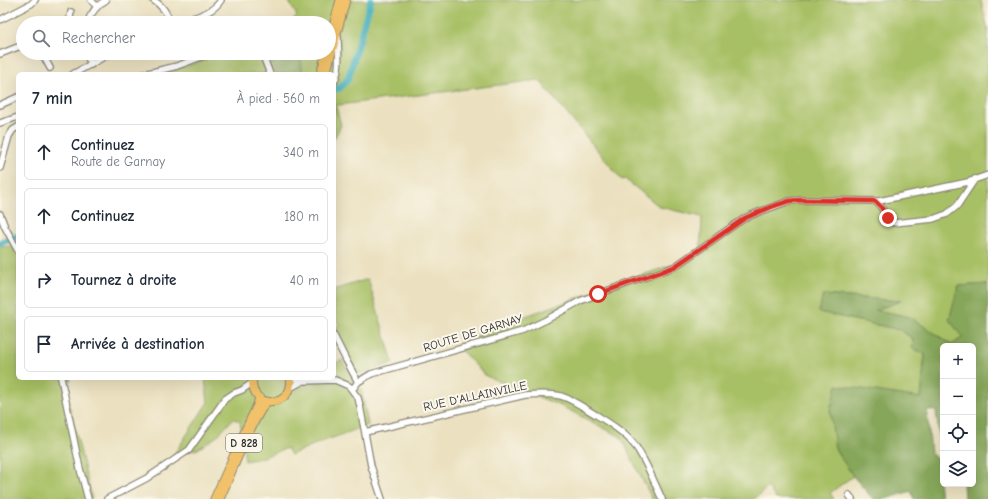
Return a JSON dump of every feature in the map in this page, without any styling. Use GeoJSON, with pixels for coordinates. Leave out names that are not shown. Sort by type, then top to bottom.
{"type":"FeatureCollection","features":[{"type":"Feature","properties":{"kind":"main road"},"geometry":{"type":"LineString","coordinates":[[336,16],[340,0]]}},
{"type":"Feature","properties":{"kind":"main road"},"geometry":{"type":"LineString","coordinates":[[336,39],[346,0]]}},
{"type":"Feature","properties":{"kind":"main road"},"geometry":{"type":"LineString","coordinates":[[321,72],[324,60]]}},
{"type":"Feature","properties":{"kind":"main road"},"geometry":{"type":"LineString","coordinates":[[327,72],[330,60]]}},
{"type":"Feature","properties":{"kind":"main road"},"geometry":{"type":"LineString","coordinates":[[252,380],[256,394],[267,402],[276,402],[289,392],[290,380]]}},
{"type":"Feature","properties":{"kind":"main road","name":"D 828"},"geometry":{"type":"LineString","coordinates":[[214,499],[257,405],[256,394]]}},
{"type":"Feature","properties":{"kind":"main road","name":"D 828"},"geometry":{"type":"LineString","coordinates":[[220,499],[250,430],[261,409],[267,402]]}},
{"type":"Feature","properties":{"kind":"street"},"geometry":{"type":"LineString","coordinates":[[0,20],[31,4],[35,0]]}},
{"type":"Feature","properties":{"kind":"street"},"geometry":{"type":"LineString","coordinates":[[91,0],[97,7]]}},
{"type":"Feature","properties":{"kind":"street"},"geometry":{"type":"LineString","coordinates":[[90,16],[97,7],[106,0]]}},
{"type":"Feature","properties":{"kind":"street"},"geometry":{"type":"LineString","coordinates":[[153,0],[166,11],[168,16]]}},
{"type":"Feature","properties":{"kind":"street"},"geometry":{"type":"LineString","coordinates":[[197,16],[209,12],[215,8],[221,0]]}},
{"type":"Feature","properties":{"kind":"street"},"geometry":{"type":"LineString","coordinates":[[70,16],[71,12]]}},
{"type":"Feature","properties":{"kind":"street"},"geometry":{"type":"LineString","coordinates":[[336,78],[338,64],[338,32]]}},
{"type":"Feature","properties":{"kind":"street"},"geometry":{"type":"LineString","coordinates":[[0,54],[16,48]]}},
{"type":"Feature","properties":{"kind":"street"},"geometry":{"type":"LineString","coordinates":[[46,60],[50,68]]}},
{"type":"Feature","properties":{"kind":"street"},"geometry":{"type":"LineString","coordinates":[[89,60],[91,64]]}},
{"type":"Feature","properties":{"kind":"street"},"geometry":{"type":"LineString","coordinates":[[77,72],[98,60]]}},
{"type":"Feature","properties":{"kind":"street"},"geometry":{"type":"LineString","coordinates":[[152,72],[177,66],[193,60]]}},
{"type":"Feature","properties":{"kind":"street"},"geometry":{"type":"LineString","coordinates":[[265,60],[269,72]]}},
{"type":"Feature","properties":{"kind":"street"},"geometry":{"type":"LineString","coordinates":[[0,105],[16,98]]}},
{"type":"Feature","properties":{"kind":"street"},"geometry":{"type":"LineString","coordinates":[[0,123],[16,118]]}},
{"type":"Feature","properties":{"kind":"street"},"geometry":{"type":"LineString","coordinates":[[0,164],[9,136],[16,128]]}},
{"type":"Feature","properties":{"kind":"street","name":"ROUTE DE GARNAY"},"geometry":{"type":"LineString","coordinates":[[352,390],[358,382],[371,374],[523,331],[598,294],[674,267],[745,218],[771,207],[789,201],[801,200],[879,201],[968,182],[988,175]]}},
{"type":"Feature","properties":{"kind":"street"},"geometry":{"type":"LineString","coordinates":[[875,201],[888,218],[894,223],[934,219],[947,214],[957,206],[975,179]]}},
{"type":"Feature","properties":{"kind":"street"},"geometry":{"type":"LineString","coordinates":[[0,214],[16,247]]}},
{"type":"Feature","properties":{"kind":"street"},"geometry":{"type":"LineString","coordinates":[[336,340],[358,382]]}},
{"type":"Feature","properties":{"kind":"street"},"geometry":{"type":"LineString","coordinates":[[61,380],[80,469],[88,499]]}},
{"type":"Feature","properties":{"kind":"street"},"geometry":{"type":"LineString","coordinates":[[107,499],[147,478],[190,450],[225,399],[242,390],[252,380]]}},
{"type":"Feature","properties":{"kind":"street"},"geometry":{"type":"LineString","coordinates":[[300,380],[335,380],[348,386],[358,398],[371,466],[382,499]]}},
{"type":"Feature","properties":{"kind":"street"},"geometry":{"type":"LineString","coordinates":[[290,388],[303,381]]}},
{"type":"Feature","properties":{"kind":"street"},"geometry":{"type":"LineString","coordinates":[[242,390],[256,394]]}},
{"type":"Feature","properties":{"kind":"street","name":"RUE D'ALLAINVILLE"},"geometry":{"type":"LineString","coordinates":[[365,432],[524,395],[543,394],[561,396],[576,402],[619,429],[630,440],[647,466],[662,499]]}},
{"type":"Feature","properties":{"kind":"green space"},"geometry":{"type":"Polygon","coordinates":[[[288,0],[981,0],[988,30],[988,284],[958,286],[963,337],[955,343],[949,343],[910,317],[875,310],[899,301],[823,295],[819,312],[900,330],[913,339],[912,348],[925,354],[921,398],[835,448],[853,476],[830,493],[834,499],[776,499],[768,487],[754,499],[652,499],[621,437],[561,406],[486,376],[457,346],[497,326],[700,255],[702,217],[660,207],[625,179],[622,180],[539,80],[338,105],[336,107],[336,72],[170,72],[204,60],[336,60],[336,16],[297,16],[288,0]]]}},
{"type":"Feature","properties":{"kind":"green space"},"geometry":{"type":"Polygon","coordinates":[[[272,60],[301,60],[303,72],[276,72],[272,60]]]}},
{"type":"Feature","properties":{"kind":"green space"},"geometry":{"type":"Polygon","coordinates":[[[336,107],[341,125],[336,135],[336,107]]]}},
{"type":"Feature","properties":{"kind":"green space"},"geometry":{"type":"Polygon","coordinates":[[[16,243],[16,380],[71,380],[64,384],[92,499],[0,499],[0,247],[11,246],[16,243]]]}},
{"type":"Feature","properties":{"kind":"green space"},"geometry":{"type":"Polygon","coordinates":[[[368,279],[393,363],[362,373],[356,372],[351,367],[336,334],[336,327],[339,326],[336,318],[336,289],[368,279]]]}},
{"type":"Feature","properties":{"kind":"green space"},"geometry":{"type":"Polygon","coordinates":[[[988,284],[988,499],[964,499],[963,487],[976,487],[976,343],[955,343],[963,337],[949,320],[958,286],[988,284]]]}},
{"type":"Feature","properties":{"kind":"green space"},"geometry":{"type":"Polygon","coordinates":[[[823,295],[901,301],[875,310],[910,317],[949,343],[940,343],[940,443],[936,411],[927,410],[931,453],[937,459],[941,499],[914,499],[911,491],[886,499],[873,499],[853,476],[835,449],[830,410],[837,385],[921,398],[925,354],[912,348],[913,339],[900,330],[819,312],[823,295]]]}},
{"type":"Feature","properties":{"kind":"green space"},"geometry":{"type":"Polygon","coordinates":[[[342,360],[353,380],[361,389],[368,425],[313,445],[291,455],[287,448],[261,458],[245,461],[240,421],[233,419],[216,437],[198,449],[173,456],[208,402],[205,380],[336,380],[336,363],[342,360]]]}},
{"type":"Feature","properties":{"kind":"waterway"},"geometry":{"type":"LineString","coordinates":[[336,89],[340,88],[348,79],[371,0]]}},
{"type":"Feature","properties":{"kind":"waterway"},"geometry":{"type":"LineString","coordinates":[[0,243],[16,237]]}},
{"type":"Feature","properties":{"kind":"route"},"geometry":{"type":"LineString","coordinates":[[598,294],[674,267],[745,218],[789,201],[875,201],[888,218]]}}]}
